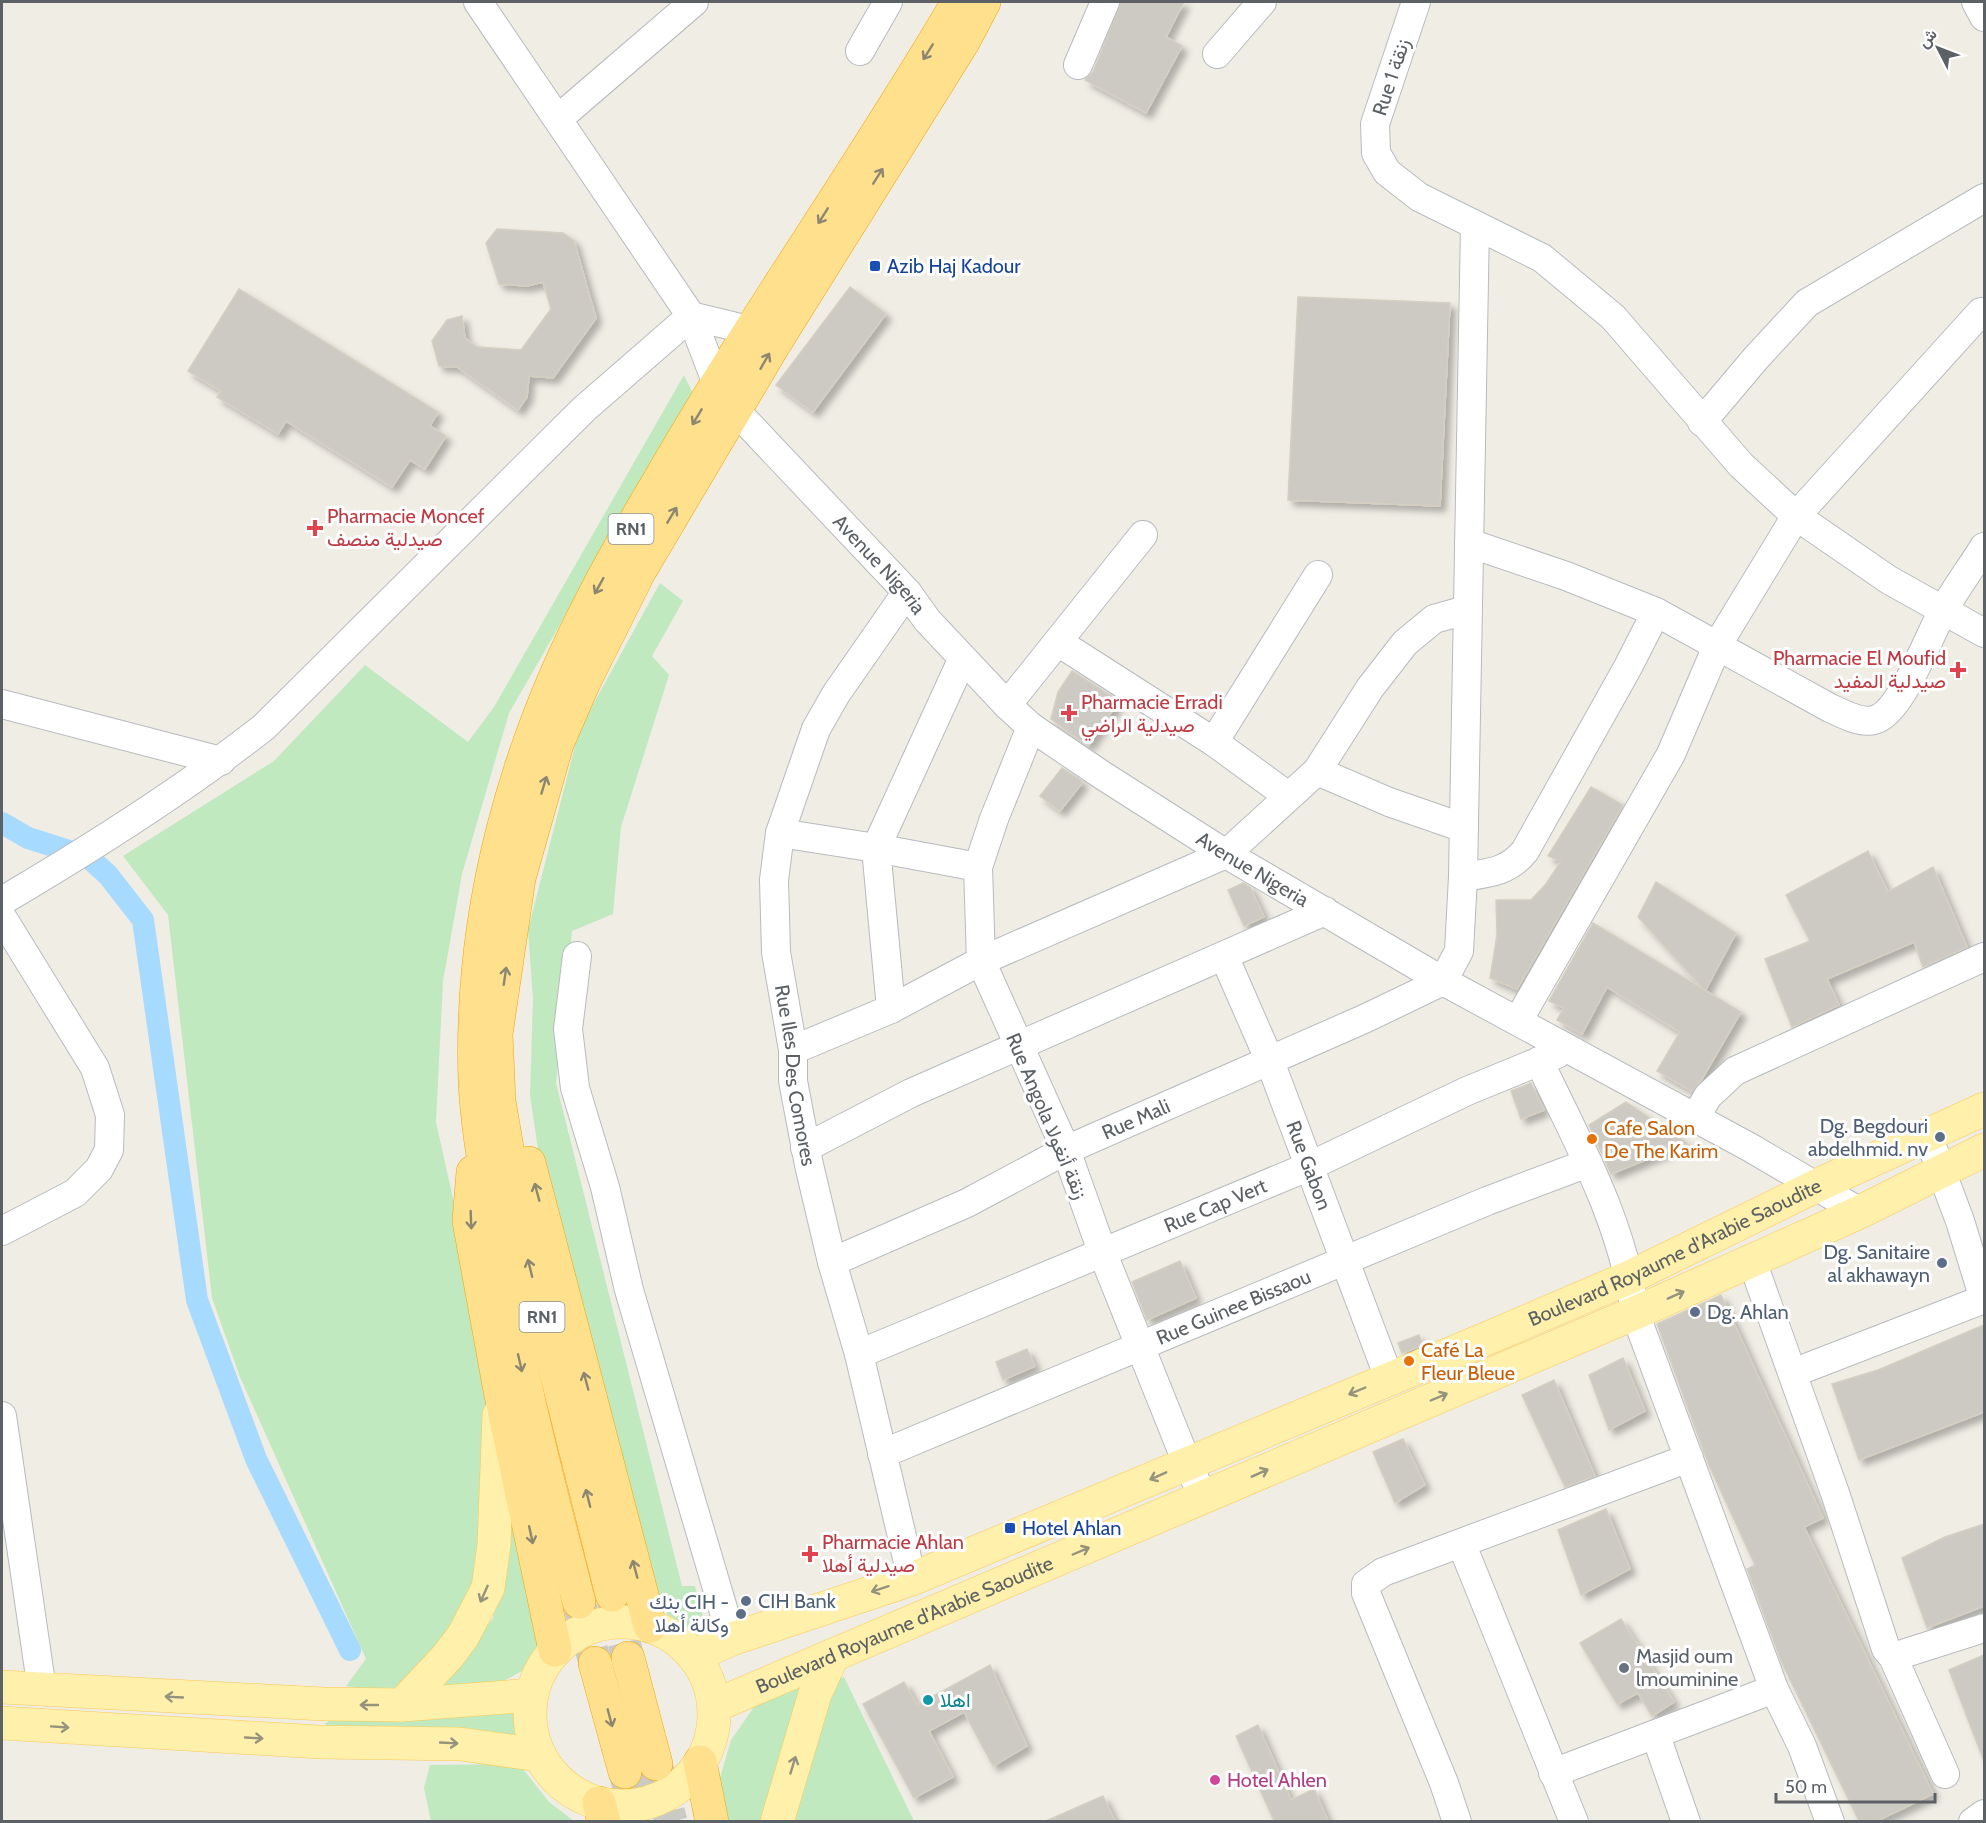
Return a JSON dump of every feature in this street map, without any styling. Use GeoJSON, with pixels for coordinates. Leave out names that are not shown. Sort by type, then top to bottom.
{"type":"FeatureCollection","features":[{"type":"Feature","properties":{"kind":"highway","name":"RN1"},"geometry":{"type":"LineString","coordinates":[[579,1602],[510,1322],[478,1120],[474,1032],[482,933],[498,844],[514,788],[544,702],[594,596],[749,330],[958,2]]}},
{"type":"Feature","properties":{"kind":"highway","name":"RN1"},"geometry":{"type":"LineString","coordinates":[[612,1595],[523,1241],[499,1101],[496,1034],[519,878],[557,744],[588,672],[639,572],[963,42],[984,2]]}},
{"type":"Feature","properties":{"kind":"highway"},"geometry":{"type":"LineString","coordinates":[[496,1034],[650,1626]]}},
{"type":"Feature","properties":{"kind":"highway"},"geometry":{"type":"LineString","coordinates":[[478,1120],[469,1221],[501,1390],[555,1650]]}},
{"type":"Feature","properties":{"kind":"highway"},"geometry":{"type":"LineString","coordinates":[[628,1658],[656,1764]]}},
{"type":"Feature","properties":{"kind":"highway"},"geometry":{"type":"LineString","coordinates":[[595,1663],[625,1772]]}},
{"type":"Feature","properties":{"kind":"highway"},"geometry":{"type":"LineString","coordinates":[[700,1762],[712,1821]]}},
{"type":"Feature","properties":{"kind":"main road","name":"Boulevard Royaume d'Arabie Saoudite"},"geometry":{"type":"LineString","coordinates":[[693,1656],[732,1639],[912,1579],[1630,1277],[1816,1186],[1984,1109]]}},
{"type":"Feature","properties":{"kind":"main road","name":"Boulevard Royaume d'Arabie Saoudite"},"geometry":{"type":"LineString","coordinates":[[714,1706],[1635,1313],[1860,1212],[1983,1152]]}},
{"type":"Feature","properties":{"kind":"main road"},"geometry":{"type":"LineString","coordinates":[[402,1705],[448,1656],[463,1636],[488,1588],[494,1545],[501,1390]]}},
{"type":"Feature","properties":{"kind":"main road"},"geometry":{"type":"LineString","coordinates":[[624,1622],[650,1626],[681,1643],[693,1656],[707,1679],[714,1706],[711,1735],[700,1762],[681,1784],[656,1799],[602,1812],[554,1777],[539,1755],[530,1727],[532,1695],[540,1671],[555,1650],[575,1634],[599,1624],[624,1622]]}},
{"type":"Feature","properties":{"kind":"main road"},"geometry":{"type":"LineString","coordinates":[[777,1821],[815,1694],[833,1655]]}},
{"type":"Feature","properties":{"kind":"main road"},"geometry":{"type":"LineString","coordinates":[[2,1688],[324,1704],[402,1705],[532,1695]]}},
{"type":"Feature","properties":{"kind":"main road"},"geometry":{"type":"LineString","coordinates":[[2,1723],[320,1742],[460,1744],[539,1755]]}},
{"type":"Feature","properties":{"kind":"street"},"geometry":{"type":"LineString","coordinates":[[478,2],[559,118],[691,316],[717,384]]}},
{"type":"Feature","properties":{"kind":"street"},"geometry":{"type":"LineString","coordinates":[[559,118],[694,2]]}},
{"type":"Feature","properties":{"kind":"street"},"geometry":{"type":"LineString","coordinates":[[860,51],[888,2]]}},
{"type":"Feature","properties":{"kind":"street"},"geometry":{"type":"LineString","coordinates":[[1078,65],[1105,2]]}},
{"type":"Feature","properties":{"kind":"street"},"geometry":{"type":"LineString","coordinates":[[1217,54],[1262,2]]}},
{"type":"Feature","properties":{"kind":"street","name":"Rue 1 زنقة"},"geometry":{"type":"LineString","coordinates":[[1416,2],[1375,124],[1376,153],[1380,163],[1398,183],[1419,197],[1475,225]]}},
{"type":"Feature","properties":{"kind":"street"},"geometry":{"type":"LineString","coordinates":[[1976,2],[1984,17]]}},
{"type":"Feature","properties":{"kind":"street"},"geometry":{"type":"LineString","coordinates":[[1702,422],[1756,358],[1807,303],[1984,198]]}},
{"type":"Feature","properties":{"kind":"street"},"geometry":{"type":"LineString","coordinates":[[1443,981],[1459,951],[1463,877],[1466,610],[1475,225],[1542,258],[1588,296],[1633,338],[1702,422],[1741,465],[1796,516],[1889,580],[1984,633]]}},
{"type":"Feature","properties":{"kind":"street"},"geometry":{"type":"LineString","coordinates":[[1518,1022],[1671,754],[1718,644],[1796,516],[1981,312]]}},
{"type":"Feature","properties":{"kind":"street"},"geometry":{"type":"LineString","coordinates":[[691,316],[749,330]]}},
{"type":"Feature","properties":{"kind":"street"},"geometry":{"type":"LineString","coordinates":[[2,901],[54,870],[221,761],[286,708],[584,409],[691,316]]}},
{"type":"Feature","properties":{"kind":"street","name":"Avenue Nigeria"},"geometry":{"type":"LineString","coordinates":[[736,411],[907,592],[927,621],[962,660],[1031,728],[1226,854],[1443,981],[1695,1118],[1860,1212]]}},
{"type":"Feature","properties":{"kind":"street"},"geometry":{"type":"LineString","coordinates":[[1007,705],[1143,535]]}},
{"type":"Feature","properties":{"kind":"street"},"geometry":{"type":"LineString","coordinates":[[1469,543],[1566,576],[1656,612],[1718,644],[1830,708],[1854,718],[1873,720],[1888,712],[1901,693],[1943,611],[1984,548]]}},
{"type":"Feature","properties":{"kind":"street"},"geometry":{"type":"LineString","coordinates":[[1214,742],[1318,575]]}},
{"type":"Feature","properties":{"kind":"street","name":"Rue Iles Des Comores"},"geometry":{"type":"LineString","coordinates":[[907,592],[836,694],[816,729],[780,833],[774,880],[776,952],[793,1050],[793,1081],[805,1148],[832,1262],[859,1354],[912,1579]]}},
{"type":"Feature","properties":{"kind":"street"},"geometry":{"type":"LineString","coordinates":[[793,1050],[891,1009],[981,962],[1226,854],[1317,771],[1370,688],[1405,643],[1434,619],[1466,610]]}},
{"type":"Feature","properties":{"kind":"street"},"geometry":{"type":"LineString","coordinates":[[1463,877],[1501,871],[1517,861],[1525,851],[1628,667],[1656,612]]}},
{"type":"Feature","properties":{"kind":"street"},"geometry":{"type":"LineString","coordinates":[[1058,642],[1214,742],[1288,796]]}},
{"type":"Feature","properties":{"kind":"street"},"geometry":{"type":"LineString","coordinates":[[891,1009],[876,848],[962,660]]}},
{"type":"Feature","properties":{"kind":"street"},"geometry":{"type":"LineString","coordinates":[[2,704],[221,761]]}},
{"type":"Feature","properties":{"kind":"street","name":"Rue Angola زنقة أنغولا"},"geometry":{"type":"LineString","coordinates":[[1031,728],[994,819],[978,867],[981,962],[1066,1150],[1103,1254],[1187,1463],[1204,1498]]}},
{"type":"Feature","properties":{"kind":"street"},"geometry":{"type":"LineString","coordinates":[[1317,771],[1389,802],[1464,828]]}},
{"type":"Feature","properties":{"kind":"street"},"geometry":{"type":"LineString","coordinates":[[780,833],[978,867]]}},
{"type":"Feature","properties":{"kind":"street"},"geometry":{"type":"LineString","coordinates":[[805,1148],[911,1093],[1325,911]]}},
{"type":"Feature","properties":{"kind":"street"},"geometry":{"type":"LineString","coordinates":[[2,917],[95,1068],[110,1115],[109,1150],[99,1168],[75,1193],[2,1231]]}},
{"type":"Feature","properties":{"kind":"street"},"geometry":{"type":"LineString","coordinates":[[577,956],[568,1029],[575,1088],[605,1186],[628,1290],[732,1639]]}},
{"type":"Feature","properties":{"kind":"street","name":"Rue Gabon"},"geometry":{"type":"LineString","coordinates":[[1224,956],[1269,1059],[1343,1261],[1389,1378]]}},
{"type":"Feature","properties":{"kind":"street"},"geometry":{"type":"LineString","coordinates":[[1695,1118],[1708,1096],[1735,1071],[1984,957]]}},
{"type":"Feature","properties":{"kind":"street","name":"Rue Mali"},"geometry":{"type":"LineString","coordinates":[[832,1262],[967,1203],[1066,1150],[1364,1019],[1443,981]]}},
{"type":"Feature","properties":{"kind":"street","name":"Rue Cap Vert"},"geometry":{"type":"LineString","coordinates":[[859,1354],[995,1295],[1103,1254],[1310,1166],[1539,1061],[1568,1051]]}},
{"type":"Feature","properties":{"kind":"street"},"geometry":{"type":"LineString","coordinates":[[1539,1061],[1588,1162],[1614,1223],[1630,1277],[1635,1313],[1774,1689],[1802,1746],[1830,1821]]}},
{"type":"Feature","properties":{"kind":"street"},"geometry":{"type":"LineString","coordinates":[[1935,1133],[1983,1152]]}},
{"type":"Feature","properties":{"kind":"street"},"geometry":{"type":"LineString","coordinates":[[1792,1373],[1984,1299],[1942,1171],[1935,1133]]}},
{"type":"Feature","properties":{"kind":"street","name":"Rue Guinee Bissaou"},"geometry":{"type":"LineString","coordinates":[[882,1454],[1487,1200],[1588,1162]]}},
{"type":"Feature","properties":{"kind":"street"},"geometry":{"type":"LineString","coordinates":[[1752,1261],[1886,1649],[1893,1657],[1945,1774]]}},
{"type":"Feature","properties":{"kind":"street"},"geometry":{"type":"LineString","coordinates":[[2,1416],[12,1554],[42,1690]]}},
{"type":"Feature","properties":{"kind":"street"},"geometry":{"type":"LineString","coordinates":[[1457,1821],[1366,1588],[1369,1580],[1383,1572],[1462,1545],[1689,1458]]}},
{"type":"Feature","properties":{"kind":"street"},"geometry":{"type":"LineString","coordinates":[[1462,1545],[1574,1821]]}},
{"type":"Feature","properties":{"kind":"street"},"geometry":{"type":"LineString","coordinates":[[1893,1657],[1984,1628]]}},
{"type":"Feature","properties":{"kind":"street"},"geometry":{"type":"LineString","coordinates":[[1553,1773],[1656,1736],[1774,1689]]}},
{"type":"Feature","properties":{"kind":"street"},"geometry":{"type":"LineString","coordinates":[[1656,1736],[1686,1821]]}},
{"type":"Feature","properties":{"kind":"street"},"geometry":{"type":"LineString","coordinates":[[1973,1821],[1984,1814]]}},
{"type":"Feature","properties":{"kind":"green space"},"geometry":{"type":"Polygon","coordinates":[[[684,375],[693,394],[509,713],[462,874],[443,981],[436,1122],[482,1330],[494,1476],[482,1590],[449,1651],[388,1694],[346,1686],[366,1659],[240,1377],[212,1298],[168,915],[123,856],[274,761],[365,665],[468,742],[494,707],[684,375]]]}},
{"type":"Feature","properties":{"kind":"green space"},"geometry":{"type":"Polygon","coordinates":[[[660,583],[683,601],[652,656],[669,675],[621,827],[613,914],[572,931],[556,1083],[682,1586],[695,1586],[706,1629],[693,1636],[672,1625],[651,1576],[544,1190],[530,1095],[533,999],[528,930],[579,730],[660,583]]]}},
{"type":"Feature","properties":{"kind":"green space"},"geometry":{"type":"Polygon","coordinates":[[[507,1438],[539,1644],[522,1671],[493,1687],[440,1690],[493,1618],[503,1550],[507,1438]]]}},
{"type":"Feature","properties":{"kind":"green space"},"geometry":{"type":"Polygon","coordinates":[[[844,1677],[914,1821],[721,1821],[715,1795],[731,1740],[754,1707],[794,1689],[844,1677]]]}},
{"type":"Feature","properties":{"kind":"green space"},"geometry":{"type":"Polygon","coordinates":[[[516,1708],[515,1737],[332,1731],[325,1724],[334,1717],[516,1708]]]}},
{"type":"Feature","properties":{"kind":"green space"},"geometry":{"type":"Polygon","coordinates":[[[519,1764],[549,1802],[574,1821],[431,1821],[424,1788],[430,1765],[519,1764]]]}},
{"type":"Feature","properties":{"kind":"building"},"geometry":{"type":"Polygon","coordinates":[[[1121,2],[1184,2],[1166,37],[1182,46],[1146,113],[1085,80],[1093,72],[1121,2]]]}},
{"type":"Feature","properties":{"kind":"building"},"geometry":{"type":"Polygon","coordinates":[[[497,229],[563,233],[574,241],[596,318],[553,378],[529,376],[527,397],[518,410],[457,367],[439,366],[432,341],[447,320],[462,316],[465,338],[477,347],[521,350],[551,309],[543,282],[527,286],[499,284],[486,243],[497,229]]]}},
{"type":"Feature","properties":{"kind":"building"},"geometry":{"type":"Polygon","coordinates":[[[850,287],[886,314],[813,412],[776,385],[850,287]]]}},
{"type":"Feature","properties":{"kind":"building"},"geometry":{"type":"Polygon","coordinates":[[[239,289],[438,412],[430,426],[446,436],[425,469],[410,460],[392,487],[286,421],[278,434],[217,397],[221,391],[188,371],[239,289]]]}},
{"type":"Feature","properties":{"kind":"building"},"geometry":{"type":"Polygon","coordinates":[[[1298,297],[1450,303],[1440,506],[1288,500],[1298,297]]]}},
{"type":"Feature","properties":{"kind":"building"},"geometry":{"type":"Polygon","coordinates":[[[1072,671],[1119,701],[1088,746],[1051,719],[1058,692],[1072,671]]]}},
{"type":"Feature","properties":{"kind":"building"},"geometry":{"type":"Polygon","coordinates":[[[1062,768],[1083,782],[1060,811],[1040,796],[1062,768]]]}},
{"type":"Feature","properties":{"kind":"building"},"geometry":{"type":"Polygon","coordinates":[[[1591,787],[1623,805],[1517,989],[1490,978],[1497,935],[1496,900],[1531,900],[1546,884],[1561,861],[1548,856],[1591,787]]]}},
{"type":"Feature","properties":{"kind":"building"},"geometry":{"type":"Polygon","coordinates":[[[1868,851],[1888,892],[1933,867],[1967,947],[1923,967],[1914,942],[1827,979],[1839,1005],[1792,1027],[1765,959],[1810,941],[1786,895],[1868,851]]]}},
{"type":"Feature","properties":{"kind":"building"},"geometry":{"type":"Polygon","coordinates":[[[1656,882],[1736,933],[1705,991],[1638,917],[1656,882]]]}},
{"type":"Feature","properties":{"kind":"building"},"geometry":{"type":"Polygon","coordinates":[[[1243,883],[1250,887],[1264,917],[1244,926],[1228,890],[1243,883]]]}},
{"type":"Feature","properties":{"kind":"building"},"geometry":{"type":"Polygon","coordinates":[[[1593,923],[1741,1012],[1702,1079],[1692,1091],[1657,1071],[1680,1032],[1607,987],[1582,1034],[1557,1020],[1564,1008],[1549,1001],[1593,923]]]}},
{"type":"Feature","properties":{"kind":"building"},"geometry":{"type":"Polygon","coordinates":[[[1531,1083],[1544,1110],[1521,1119],[1511,1091],[1531,1083]]]}},
{"type":"Feature","properties":{"kind":"building"},"geometry":{"type":"Polygon","coordinates":[[[1626,1102],[1687,1143],[1611,1174],[1589,1125],[1626,1102]]]}},
{"type":"Feature","properties":{"kind":"building"},"geometry":{"type":"Polygon","coordinates":[[[1180,1261],[1196,1298],[1147,1320],[1132,1282],[1180,1261]]]}},
{"type":"Feature","properties":{"kind":"building"},"geometry":{"type":"Polygon","coordinates":[[[1721,1295],[1823,1518],[1804,1527],[1933,1794],[1877,1821],[1859,1821],[1781,1661],[1747,1569],[1755,1565],[1708,1463],[1657,1324],[1721,1295]]]}},
{"type":"Feature","properties":{"kind":"building"},"geometry":{"type":"Polygon","coordinates":[[[1984,1325],[1984,1412],[1859,1460],[1832,1384],[1878,1370],[1984,1325]]]}},
{"type":"Feature","properties":{"kind":"building"},"geometry":{"type":"Polygon","coordinates":[[[1419,1335],[1423,1345],[1402,1353],[1398,1343],[1419,1335]]]}},
{"type":"Feature","properties":{"kind":"building"},"geometry":{"type":"Polygon","coordinates":[[[1027,1349],[1035,1366],[1003,1380],[996,1362],[1027,1349]]]}},
{"type":"Feature","properties":{"kind":"building"},"geometry":{"type":"Polygon","coordinates":[[[1623,1358],[1645,1411],[1609,1430],[1589,1375],[1623,1358]]]}},
{"type":"Feature","properties":{"kind":"building"},"geometry":{"type":"Polygon","coordinates":[[[1554,1380],[1595,1476],[1565,1487],[1522,1395],[1554,1380]]]}},
{"type":"Feature","properties":{"kind":"building"},"geometry":{"type":"Polygon","coordinates":[[[1403,1439],[1425,1485],[1395,1503],[1373,1452],[1403,1439]]]}},
{"type":"Feature","properties":{"kind":"building"},"geometry":{"type":"Polygon","coordinates":[[[1606,1509],[1630,1569],[1581,1595],[1558,1530],[1606,1509]]]}},
{"type":"Feature","properties":{"kind":"building"},"geometry":{"type":"Polygon","coordinates":[[[1984,1524],[1984,1606],[1927,1628],[1902,1558],[1945,1537],[1984,1524]]]}},
{"type":"Feature","properties":{"kind":"building","name":"Masjid oum lmouminine"},"geometry":{"type":"Polygon","coordinates":[[[1621,1619],[1674,1702],[1652,1716],[1638,1693],[1617,1704],[1580,1643],[1621,1619]]]}},
{"type":"Feature","properties":{"kind":"building"},"geometry":{"type":"Polygon","coordinates":[[[1984,1655],[1984,1759],[1983,1759],[1949,1670],[1984,1655]]]}},
{"type":"Feature","properties":{"kind":"building"},"geometry":{"type":"Polygon","coordinates":[[[990,1665],[1027,1746],[993,1766],[964,1712],[929,1731],[953,1777],[914,1798],[863,1704],[904,1682],[917,1705],[990,1665]]]}},
{"type":"Feature","properties":{"kind":"building"},"geometry":{"type":"Polygon","coordinates":[[[1258,1725],[1291,1800],[1314,1789],[1328,1821],[1274,1821],[1236,1736],[1258,1725]]]}},
{"type":"Feature","properties":{"kind":"building"},"geometry":{"type":"Polygon","coordinates":[[[1103,1796],[1115,1821],[1046,1821],[1103,1796]]]}},
{"type":"Feature","properties":{"kind":"waterway"},"geometry":{"type":"LineString","coordinates":[[2,823],[28,838],[88,857],[108,875],[143,920],[197,1300],[256,1459],[350,1650]]}},
{"type":"Feature","properties":{"kind":"tunnel"},"geometry":{"type":"LineString","coordinates":[[612,1595],[628,1658]]}},
{"type":"Feature","properties":{"kind":"tunnel"},"geometry":{"type":"LineString","coordinates":[[579,1602],[595,1663]]}},
{"type":"Feature","properties":{"kind":"tunnel"},"geometry":{"type":"LineString","coordinates":[[656,1764],[671,1822]]}},
{"type":"Feature","properties":{"kind":"tunnel"},"geometry":{"type":"LineString","coordinates":[[625,1772],[638,1822]]}},
{"type":"Feature","properties":{"kind":"place","name":"Azib Haj Kadour"},"geometry":{"type":"Point","coordinates":[875,266]}},
{"type":"Feature","properties":{"kind":"place","name":"Pharmacie Moncef صيدلية منصف"},"geometry":{"type":"Point","coordinates":[315,528]}},
{"type":"Feature","properties":{"kind":"place","name":"Pharmacie El Moufid صيدلية المفيد"},"geometry":{"type":"Point","coordinates":[1958,670]}},
{"type":"Feature","properties":{"kind":"place","name":"Pharmacie Erradi صيدلية الراضي"},"geometry":{"type":"Point","coordinates":[1069,713]}},
{"type":"Feature","properties":{"kind":"place","name":"Dg. Begdouri abdelhmid. nv"},"geometry":{"type":"Point","coordinates":[1940,1137]}},
{"type":"Feature","properties":{"kind":"place","name":"Cafe Salon De The Karim"},"geometry":{"type":"Point","coordinates":[1592,1139]}},
{"type":"Feature","properties":{"kind":"place","name":"Dg. Sanitaire al akhawayn"},"geometry":{"type":"Point","coordinates":[1942,1263]}},
{"type":"Feature","properties":{"kind":"place","name":"Dg. Ahlan"},"geometry":{"type":"Point","coordinates":[1695,1312]}},
{"type":"Feature","properties":{"kind":"place","name":"Café La Fleur Bleue"},"geometry":{"type":"Point","coordinates":[1409,1361]}},
{"type":"Feature","properties":{"kind":"place","name":"Hotel Ahlan"},"geometry":{"type":"Point","coordinates":[1010,1528]}},
{"type":"Feature","properties":{"kind":"place","name":"Pharmacie Ahlan صيدلية أهلا"},"geometry":{"type":"Point","coordinates":[810,1554]}},
{"type":"Feature","properties":{"kind":"place","name":"CIH Bank"},"geometry":{"type":"Point","coordinates":[746,1601]}},
{"type":"Feature","properties":{"kind":"place","name":"بنك CIH - وكالة أهلا"},"geometry":{"type":"Point","coordinates":[741,1614]}},
{"type":"Feature","properties":{"kind":"place","name":"Masjid oum lmouminine"},"geometry":{"type":"Point","coordinates":[1624,1668]}},
{"type":"Feature","properties":{"kind":"place","name":"اهلا"},"geometry":{"type":"Point","coordinates":[928,1700]}},
{"type":"Feature","properties":{"kind":"place","name":"Hotel Ahlen"},"geometry":{"type":"Point","coordinates":[1215,1780]}}]}
